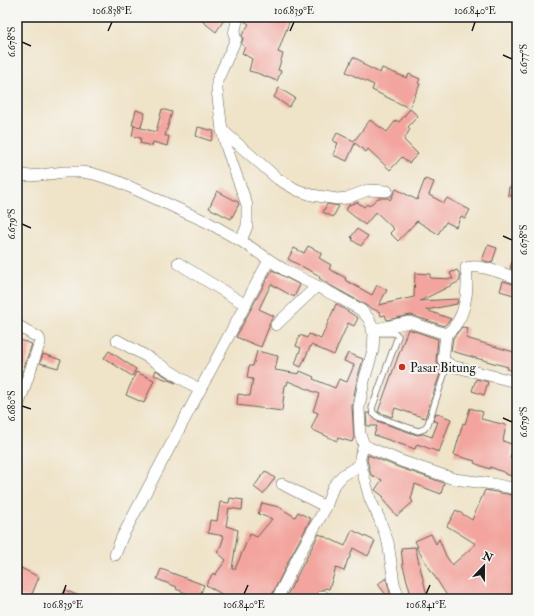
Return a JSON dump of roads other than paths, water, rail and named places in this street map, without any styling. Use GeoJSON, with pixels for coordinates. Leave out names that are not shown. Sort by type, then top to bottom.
{"type":"FeatureCollection","features":[{"type":"Feature","properties":{"kind":"street"},"geometry":{"type":"LineString","coordinates":[[238,17],[234,34],[236,39],[217,81],[216,90],[222,130],[247,206],[247,226],[241,241]]}},
{"type":"Feature","properties":{"kind":"street"},"geometry":{"type":"LineString","coordinates":[[222,130],[278,178],[297,190],[312,195],[337,199],[346,198],[368,190],[387,191]]}},
{"type":"Feature","properties":{"kind":"street"},"geometry":{"type":"LineString","coordinates":[[17,174],[29,176],[73,171],[94,174],[117,181],[189,213],[241,241],[283,269],[360,310],[369,319],[373,332],[374,350],[364,381],[359,407],[360,434],[364,445],[360,458],[370,499],[388,542],[394,583],[399,599]]}},
{"type":"Feature","properties":{"kind":"street"},"geometry":{"type":"LineString","coordinates":[[115,555],[122,536],[269,260]]}},
{"type":"Feature","properties":{"kind":"street"},"geometry":{"type":"LineString","coordinates":[[178,263],[246,305]]}},
{"type":"Feature","properties":{"kind":"street"},"geometry":{"type":"LineString","coordinates":[[516,382],[452,366],[443,360],[446,334],[459,321],[466,295],[466,268],[472,266],[481,267],[517,278]]}},
{"type":"Feature","properties":{"kind":"street"},"geometry":{"type":"LineString","coordinates":[[276,325],[298,302],[317,286]]}},
{"type":"Feature","properties":{"kind":"street"},"geometry":{"type":"LineString","coordinates":[[373,332],[409,322],[446,334]]}},
{"type":"Feature","properties":{"kind":"street"},"geometry":{"type":"LineString","coordinates":[[17,325],[35,334],[39,338],[40,342],[17,409]]}},
{"type":"Feature","properties":{"kind":"street"},"geometry":{"type":"LineString","coordinates":[[117,340],[151,359],[200,390]]}},
{"type":"Feature","properties":{"kind":"street"},"geometry":{"type":"LineString","coordinates":[[364,445],[376,451],[454,479],[517,489]]}},
{"type":"Feature","properties":{"kind":"street"},"geometry":{"type":"LineString","coordinates":[[277,599],[309,536],[326,507],[333,487],[345,474],[361,464]]}},
{"type":"Feature","properties":{"kind":"street"},"geometry":{"type":"LineString","coordinates":[[282,484],[326,507]]}},
{"type":"Feature","properties":{"kind":"lane"},"geometry":{"type":"LineString","coordinates":[[373,332],[391,332],[397,333],[398,336],[372,408],[373,413],[378,417],[418,430],[424,429],[428,424],[448,363]]}},
{"type":"Feature","properties":{"kind":"place","name":"Pasar Bitung"},"geometry":{"type":"Point","coordinates":[402,367]}}]}
